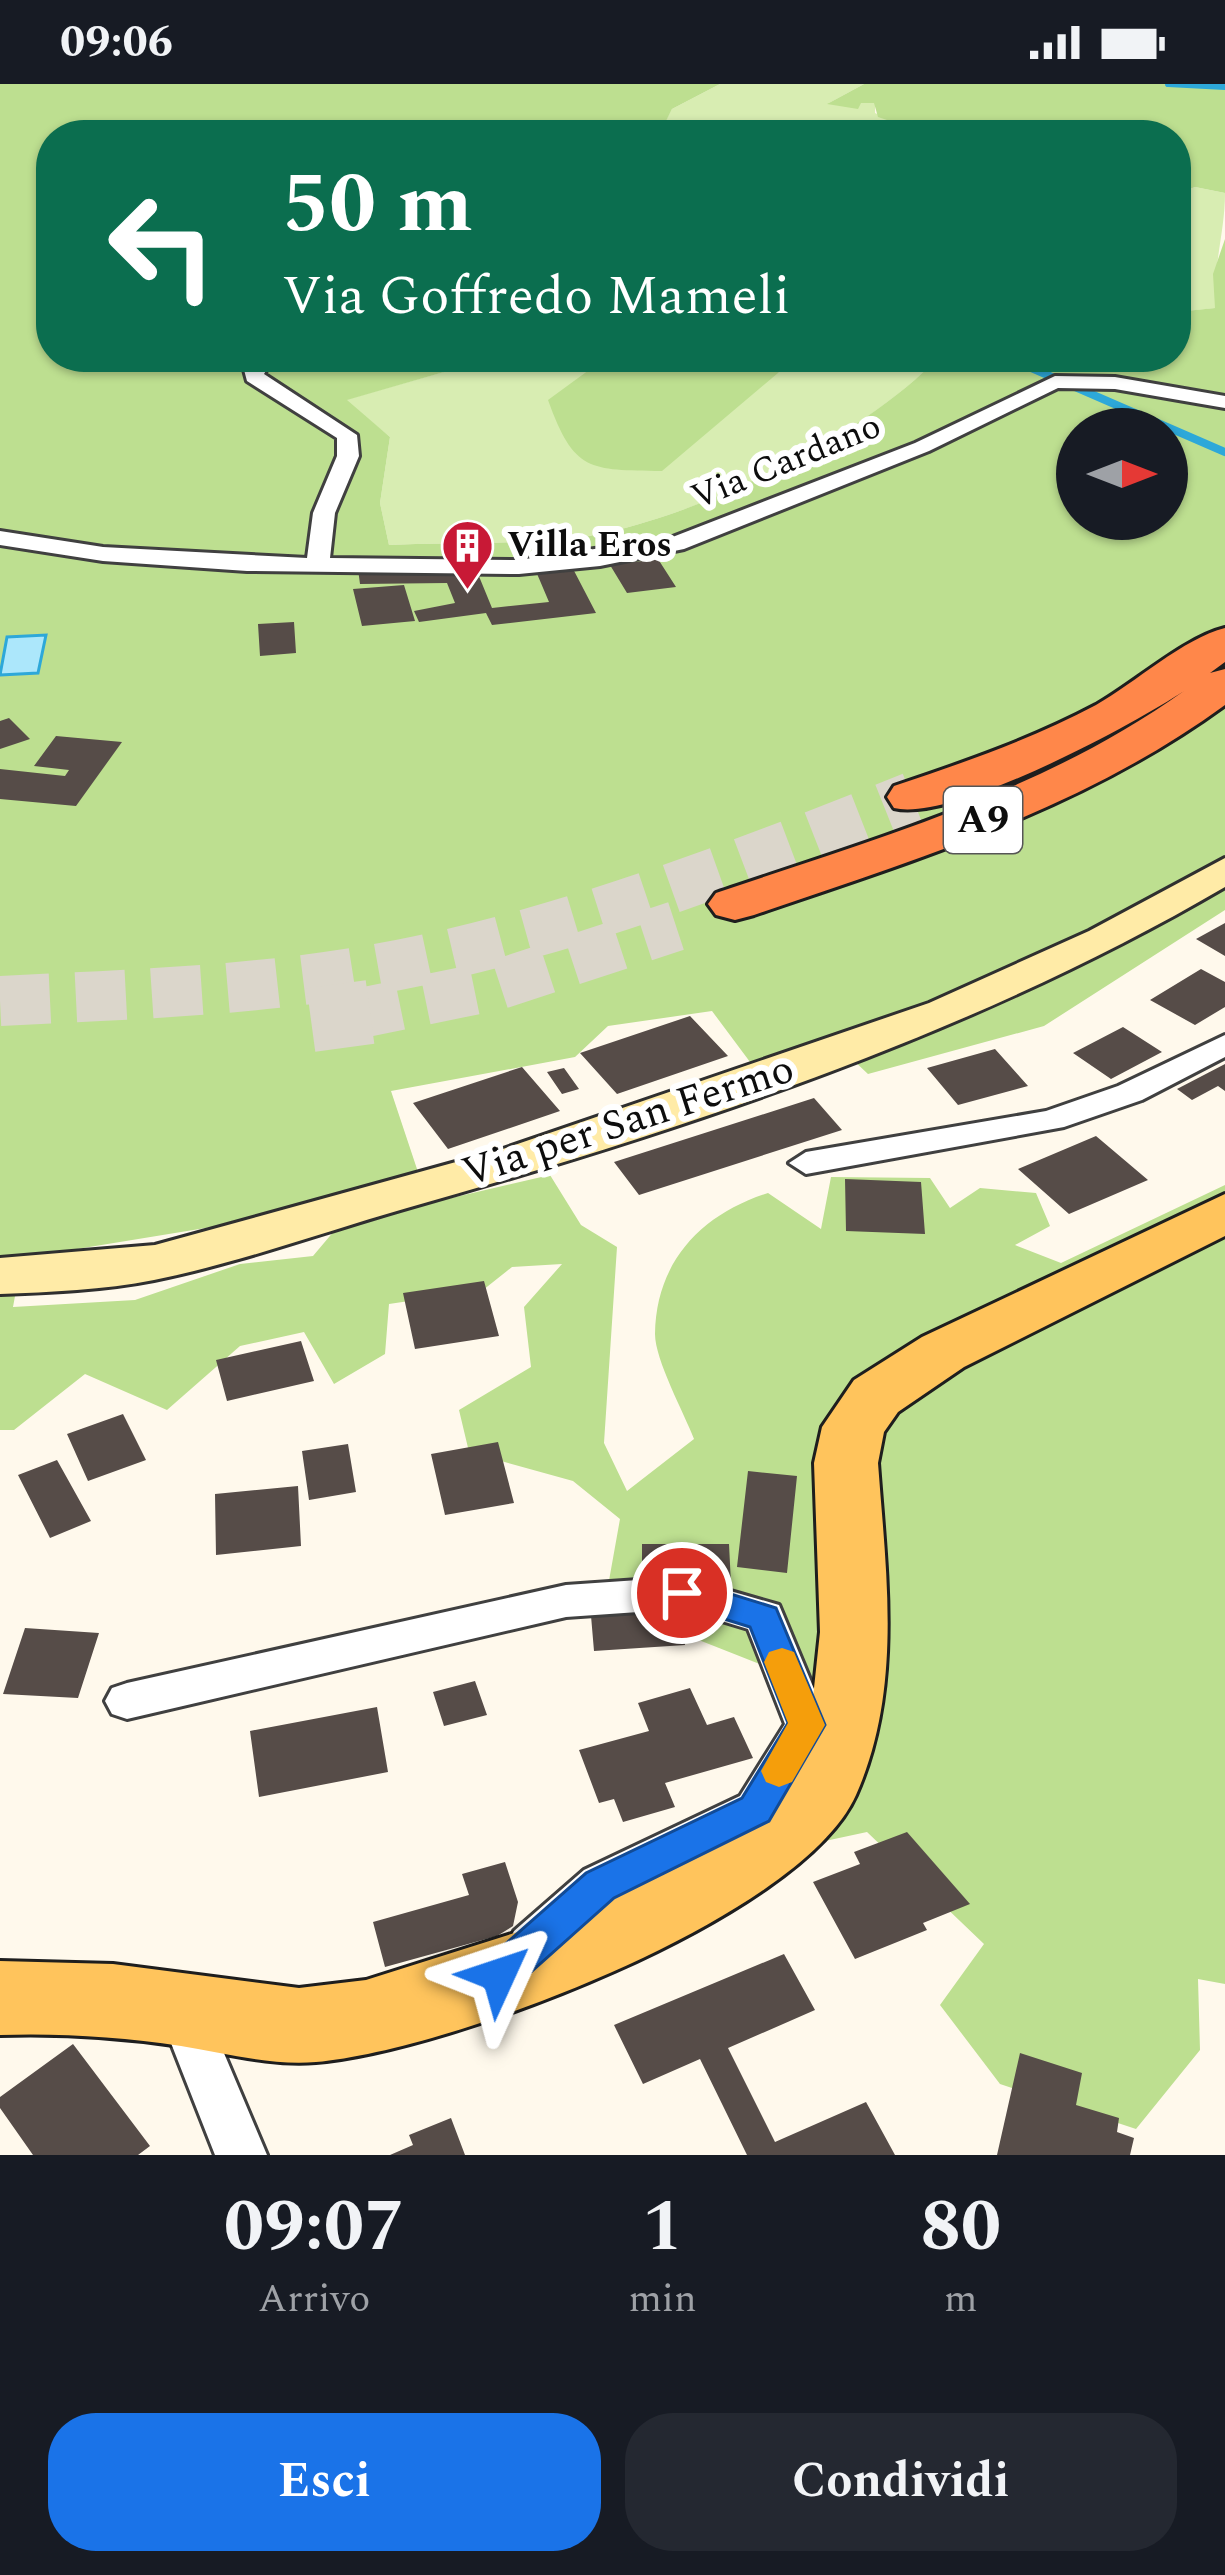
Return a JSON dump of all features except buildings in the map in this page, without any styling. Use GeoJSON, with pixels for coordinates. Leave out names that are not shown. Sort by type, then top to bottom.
{"type":"FeatureCollection","features":[{"type":"Feature","properties":{"kind":"highway","name":"A9"},"geometry":{"type":"LineString","coordinates":[[735,904],[1027,803],[1105,766],[1203,686],[1225,641]]}},
{"type":"Feature","properties":{"kind":"highway","name":"A9"},"geometry":{"type":"LineString","coordinates":[[912,797],[1203,686]]}},
{"type":"Feature","properties":{"kind":"main road","name":"Via per San Fermo"},"geometry":{"type":"LineString","coordinates":[[0,1276],[155,1262],[520,1160],[945,1013],[1104,940],[1225,870]]}},
{"type":"Feature","properties":{"kind":"main road"},"geometry":{"type":"LineString","coordinates":[[0,1997],[64,1995],[249,2021],[316,2025],[378,2014],[608,1934],[704,1889],[769,1849],[819,1798],[851,1711],[846,1463],[853,1426],[876,1396],[943,1352],[1225,1213]]}},
{"type":"Feature","properties":{"kind":"street"},"geometry":{"type":"LineString","coordinates":[[254,372],[254,377],[346,435],[348,457],[323,513],[318,564]]}},
{"type":"Feature","properties":{"kind":"street","name":"Via Cardano"},"geometry":{"type":"LineString","coordinates":[[0,538],[103,554],[520,567],[676,544],[922,447],[1067,381],[1225,402]]}},
{"type":"Feature","properties":{"kind":"street"},"geometry":{"type":"LineString","coordinates":[[806,1163],[1052,1120],[1130,1093],[1225,1046]]}},
{"type":"Feature","properties":{"kind":"street"},"geometry":{"type":"LineString","coordinates":[[128,1701],[566,1601],[682,1593],[764,1618],[807,1725],[756,1810],[600,1886],[499,1975]]}},
{"type":"Feature","properties":{"kind":"street"},"geometry":{"type":"LineString","coordinates":[[181,2008],[241,2155]]}},
{"type":"Feature","properties":{"kind":"green space"},"geometry":{"type":"Polygon","coordinates":[[[0,84],[720,84],[672,109],[666,120],[36,120],[36,372],[444,372],[347,400],[390,437],[380,503],[389,545],[586,536],[650,521],[781,467],[864,419],[923,372],[1191,372],[1191,310],[1215,308],[1213,274],[1225,239],[1225,910],[1044,1026],[868,1074],[835,1043],[753,1066],[712,1011],[608,1026],[575,1057],[391,1091],[419,1175],[297,1213],[22,1258],[13,1307],[135,1300],[240,1264],[313,1256],[340,1224],[550,1175],[581,1225],[617,1247],[604,1443],[627,1491],[694,1439],[656,1345],[657,1308],[664,1284],[687,1244],[744,1202],[768,1193],[821,1229],[831,1177],[930,1178],[950,1208],[980,1188],[1036,1193],[1050,1226],[1015,1245],[1061,1263],[1225,1185],[1225,1984],[1198,1979],[1200,2050],[1136,2129],[1000,2084],[940,2005],[984,1944],[867,1832],[825,1841],[767,1667],[605,1603],[620,1519],[573,1481],[469,1452],[459,1410],[531,1367],[524,1307],[562,1264],[512,1267],[483,1290],[389,1304],[385,1354],[334,1384],[304,1332],[240,1346],[167,1410],[85,1374],[14,1430],[0,1430],[0,84]]]}},
{"type":"Feature","properties":{"kind":"green space"},"geometry":{"type":"Polygon","coordinates":[[[720,84],[864,84],[829,103],[875,103],[875,113],[891,120],[666,120],[672,109],[720,84]]]}},
{"type":"Feature","properties":{"kind":"green space"},"geometry":{"type":"Polygon","coordinates":[[[864,84],[1225,84],[1225,193],[1191,188],[1191,120],[887,120],[878,117],[874,103],[861,103],[858,109],[827,104],[864,84]]]}},
{"type":"Feature","properties":{"kind":"green space"},"geometry":{"type":"Polygon","coordinates":[[[1191,188],[1225,193],[1216,308],[1191,310],[1191,188]]]}},
{"type":"Feature","properties":{"kind":"green space"},"geometry":{"type":"Polygon","coordinates":[[[443,372],[923,372],[824,444],[693,506],[609,532],[501,543],[389,545],[380,503],[390,437],[345,400],[443,372]]]}},
{"type":"Feature","properties":{"kind":"green space"},"geometry":{"type":"Polygon","coordinates":[[[586,372],[780,372],[662,471],[617,470],[587,462],[567,441],[548,400],[586,372]]]}},
{"type":"Feature","properties":{"kind":"water"},"geometry":{"type":"Polygon","coordinates":[[[46,635],[38,673],[0,675],[7,637],[46,635]]]}},
{"type":"Feature","properties":{"kind":"waterway"},"geometry":{"type":"LineString","coordinates":[[1168,84],[1225,87]]}},
{"type":"Feature","properties":{"kind":"waterway"},"geometry":{"type":"LineString","coordinates":[[1041,372],[1225,452]]}},
{"type":"Feature","properties":{"kind":"tunnel"},"geometry":{"type":"LineString","coordinates":[[0,1001],[262,985],[418,961],[607,910],[912,797]]}},
{"type":"Feature","properties":{"kind":"tunnel"},"geometry":{"type":"LineString","coordinates":[[357,1014],[497,985],[676,926]]}},
{"type":"Feature","properties":{"kind":"tunnel"},"geometry":{"type":"LineString","coordinates":[[357,1014],[370,1012]]}},
{"type":"Feature","properties":{"kind":"tunnel"},"geometry":{"type":"LineString","coordinates":[[311,1020],[357,1014]]}},
{"type":"Feature","properties":{"kind":"tunnel"},"geometry":{"type":"LineString","coordinates":[[351,1015],[357,1014]]}},
{"type":"Feature","properties":{"kind":"slow traffic"},"geometry":{"type":"LineString","coordinates":[[779,1771],[807,1725],[782,1662]]}},
{"type":"Feature","properties":{"kind":"place","name":"Villa Eros"},"geometry":{"type":"Point","coordinates":[468,591]}},
{"type":"Feature","properties":{"kind":"route"},"geometry":{"type":"LineString","coordinates":[[499,1975],[600,1886],[756,1810],[807,1725],[764,1618],[682,1593]]}}]}
